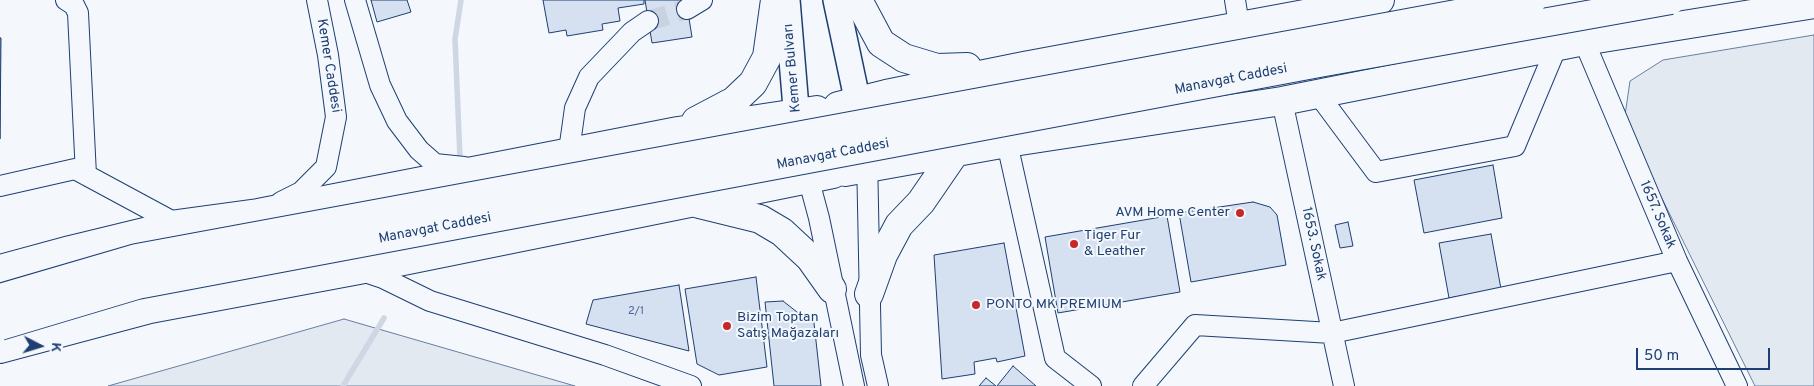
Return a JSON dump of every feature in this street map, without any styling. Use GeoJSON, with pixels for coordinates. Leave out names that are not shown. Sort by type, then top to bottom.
{"type":"FeatureCollection","features":[{"type":"Feature","properties":{"kind":"highway"},"geometry":{"type":"LineString","coordinates":[[678,131],[734,101],[753,83],[767,57],[775,0]]}},
{"type":"Feature","properties":{"kind":"highway"},"geometry":{"type":"LineString","coordinates":[[858,0],[881,43],[904,58],[937,68],[1024,66]]}},
{"type":"Feature","properties":{"kind":"highway"},"geometry":{"type":"LineString","coordinates":[[0,349],[150,309],[359,270],[692,202],[833,140],[1024,66],[1237,13],[1380,0]]}},
{"type":"Feature","properties":{"kind":"highway","name":"Manavgat Caddesi"},"geometry":{"type":"LineString","coordinates":[[0,298],[136,258],[1532,0]]}},
{"type":"Feature","properties":{"kind":"highway","name":"Manavgat Caddesi"},"geometry":{"type":"LineString","coordinates":[[0,326],[137,285],[1319,63],[1671,0]]}},
{"type":"Feature","properties":{"kind":"highway"},"geometry":{"type":"LineString","coordinates":[[0,269],[176,224],[258,213],[678,131],[833,140],[954,154],[1006,143],[1282,101],[1584,41],[1814,4]]}},
{"type":"Feature","properties":{"kind":"highway"},"geometry":{"type":"LineString","coordinates":[[869,294],[883,255],[899,225],[921,202],[954,154]]}},
{"type":"Feature","properties":{"kind":"highway"},"geometry":{"type":"LineString","coordinates":[[692,202],[760,220],[782,232],[810,258],[832,289]]}},
{"type":"Feature","properties":{"kind":"main road","name":"Kemer Bulvarı"},"geometry":{"type":"LineString","coordinates":[[787,0],[833,140]]}},
{"type":"Feature","properties":{"kind":"main road"},"geometry":{"type":"LineString","coordinates":[[833,140],[836,0]]}},
{"type":"Feature","properties":{"kind":"street"},"geometry":{"type":"LineString","coordinates":[[66,0],[74,5],[78,13],[86,175]]}},
{"type":"Feature","properties":{"kind":"street","name":"Kemer Caddesi"},"geometry":{"type":"LineString","coordinates":[[258,213],[301,192],[326,168],[336,117],[328,55],[317,0]]}},
{"type":"Feature","properties":{"kind":"street"},"geometry":{"type":"LineString","coordinates":[[355,0],[380,85],[397,121],[419,150],[435,164],[476,169]]}},
{"type":"Feature","properties":{"kind":"street"},"geometry":{"type":"LineString","coordinates":[[569,151],[575,108],[589,77],[632,32],[648,21]]}},
{"type":"Feature","properties":{"kind":"street","name":"1657. Sokak"},"geometry":{"type":"LineString","coordinates":[[1584,41],[1677,261],[1737,386]]}},
{"type":"Feature","properties":{"kind":"street"},"geometry":{"type":"LineString","coordinates":[[1318,94],[1376,172],[1515,146],[1556,48]]}},
{"type":"Feature","properties":{"kind":"street","name":"1653. Sokak"},"geometry":{"type":"LineString","coordinates":[[1282,101],[1344,386]]}},
{"type":"Feature","properties":{"kind":"street"},"geometry":{"type":"LineString","coordinates":[[833,140],[819,218],[832,289],[854,386]]}},
{"type":"Feature","properties":{"kind":"street"},"geometry":{"type":"LineString","coordinates":[[833,140],[869,294],[871,355],[878,386]]}},
{"type":"Feature","properties":{"kind":"street"},"geometry":{"type":"LineString","coordinates":[[1006,143],[1054,358],[1091,386]]}},
{"type":"Feature","properties":{"kind":"street"},"geometry":{"type":"LineString","coordinates":[[0,186],[75,169],[176,224]]}},
{"type":"Feature","properties":{"kind":"street"},"geometry":{"type":"LineString","coordinates":[[1143,386],[1195,325],[1332,333],[1677,261]]}},
{"type":"Feature","properties":{"kind":"street"},"geometry":{"type":"LineString","coordinates":[[359,270],[430,301],[605,355],[691,386]]}},
{"type":"Feature","properties":{"kind":"shaded area"},"geometry":{"type":"Polygon","coordinates":[[[1814,35],[1814,386],[1755,386],[1624,122],[1630,81],[1663,60],[1814,35]]]}},
{"type":"Feature","properties":{"kind":"shaded area"},"geometry":{"type":"Polygon","coordinates":[[[344,319],[575,386],[108,386],[344,319]]]}},
{"type":"Feature","properties":{"kind":"building"},"geometry":{"type":"Polygon","coordinates":[[[371,0],[407,0],[411,12],[377,22],[371,0]]]}},
{"type":"Feature","properties":{"kind":"building"},"geometry":{"type":"Polygon","coordinates":[[[543,0],[644,0],[644,4],[618,8],[620,21],[602,24],[603,30],[567,36],[566,30],[549,33],[543,0]]]}},
{"type":"Feature","properties":{"kind":"building"},"geometry":{"type":"Polygon","coordinates":[[[645,0],[686,0],[692,37],[652,43],[645,0]]]}},
{"type":"Feature","properties":{"kind":"building"},"geometry":{"type":"Polygon","coordinates":[[[0,38],[1,38],[0,139],[0,38]]]}},
{"type":"Feature","properties":{"kind":"building"},"geometry":{"type":"Polygon","coordinates":[[[1493,165],[1502,218],[1424,233],[1414,180],[1493,165]]]}},
{"type":"Feature","properties":{"kind":"building"},"geometry":{"type":"Polygon","coordinates":[[[1253,202],[1270,207],[1277,215],[1286,265],[1191,282],[1179,213],[1253,202]]]}},
{"type":"Feature","properties":{"kind":"building"},"geometry":{"type":"Polygon","coordinates":[[[1167,216],[1180,292],[1058,313],[1045,237],[1167,216]]]}},
{"type":"Feature","properties":{"kind":"building"},"geometry":{"type":"Polygon","coordinates":[[[1348,222],[1353,246],[1340,248],[1335,225],[1348,222]]]}},
{"type":"Feature","properties":{"kind":"building"},"geometry":{"type":"Polygon","coordinates":[[[1491,234],[1501,289],[1449,298],[1439,243],[1491,234]]]}},
{"type":"Feature","properties":{"kind":"building","name":"PONTO MK PREMIUM"},"geometry":{"type":"Polygon","coordinates":[[[1004,243],[1025,356],[997,362],[996,358],[974,362],[975,374],[942,379],[934,255],[1004,243]]]}},
{"type":"Feature","properties":{"kind":"building"},"geometry":{"type":"Polygon","coordinates":[[[756,277],[767,367],[719,375],[697,364],[685,289],[756,277]]]}},
{"type":"Feature","properties":{"kind":"building"},"geometry":{"type":"Polygon","coordinates":[[[679,285],[689,351],[586,324],[593,300],[679,285]]]}},
{"type":"Feature","properties":{"kind":"building"},"geometry":{"type":"Polygon","coordinates":[[[783,301],[802,316],[813,314],[821,386],[774,386],[765,302],[783,301]]]}},
{"type":"Feature","properties":{"kind":"building"},"geometry":{"type":"Polygon","coordinates":[[[1013,366],[1036,386],[997,386],[1013,366]]]}},
{"type":"Feature","properties":{"kind":"building"},"geometry":{"type":"Polygon","coordinates":[[[986,378],[996,386],[979,386],[986,378]]]}},
{"type":"Feature","properties":{"kind":"waterway"},"geometry":{"type":"LineString","coordinates":[[460,158],[455,39],[461,0]]}},
{"type":"Feature","properties":{"kind":"waterway"},"geometry":{"type":"LineString","coordinates":[[343,386],[384,318]]}},
{"type":"Feature","properties":{"kind":"tunnel"},"geometry":{"type":"LineString","coordinates":[[648,21],[687,9]]}},
{"type":"Feature","properties":{"kind":"place","name":"AVM Home Center"},"geometry":{"type":"Point","coordinates":[1240,213]}},
{"type":"Feature","properties":{"kind":"place","name":"Tiger Fur & Leather"},"geometry":{"type":"Point","coordinates":[1074,244]}},
{"type":"Feature","properties":{"kind":"place","name":"PONTO MK PREMIUM"},"geometry":{"type":"Point","coordinates":[976,305]}},
{"type":"Feature","properties":{"kind":"place","name":"Bizim Toptan Satış Mağazaları"},"geometry":{"type":"Point","coordinates":[727,326]}}]}
